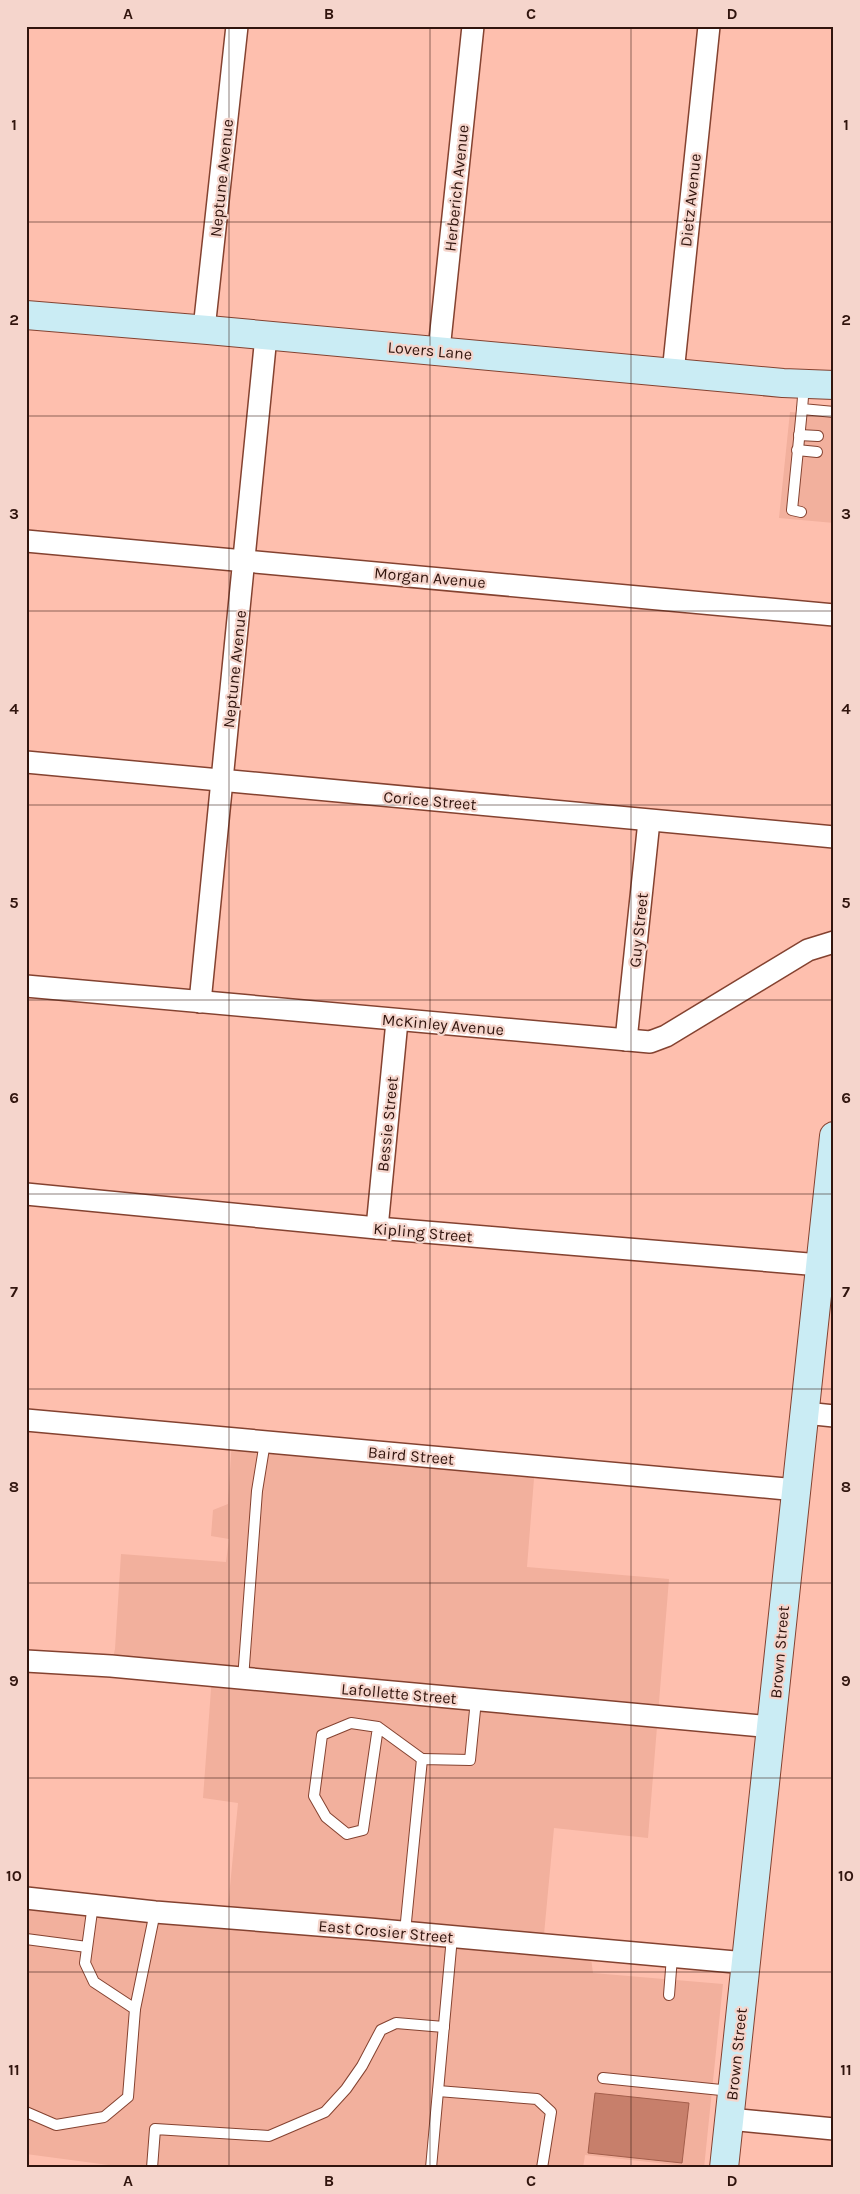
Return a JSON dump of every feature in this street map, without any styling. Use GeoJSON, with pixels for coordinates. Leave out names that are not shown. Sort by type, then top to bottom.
{"type":"FeatureCollection","features":[{"type":"Feature","properties":{"kind":"main road","name":"Lovers Lane"},"geometry":{"type":"LineString","coordinates":[[26,315],[439,350],[783,383],[803,396],[834,385]]}},
{"type":"Feature","properties":{"kind":"main road","name":"Brown Street"},"geometry":{"type":"LineString","coordinates":[[724,2168],[772,1727],[788,1551],[797,1490],[834,1136]]}},
{"type":"Feature","properties":{"kind":"street","name":"Neptune Avenue"},"geometry":{"type":"LineString","coordinates":[[204,329],[237,26]]}},
{"type":"Feature","properties":{"kind":"street","name":"Herberich Avenue"},"geometry":{"type":"LineString","coordinates":[[439,350],[473,26]]}},
{"type":"Feature","properties":{"kind":"street","name":"Dietz Avenue"},"geometry":{"type":"LineString","coordinates":[[673,373],[709,26]]}},
{"type":"Feature","properties":{"kind":"street","name":"Neptune Avenue"},"geometry":{"type":"LineString","coordinates":[[200,1002],[266,336]]}},
{"type":"Feature","properties":{"kind":"street","name":"Morgan Avenue"},"geometry":{"type":"LineString","coordinates":[[26,541],[834,614]]}},
{"type":"Feature","properties":{"kind":"street","name":"Corice Street"},"geometry":{"type":"LineString","coordinates":[[26,762],[649,821],[834,836]]}},
{"type":"Feature","properties":{"kind":"street","name":"Guy Street"},"geometry":{"type":"LineString","coordinates":[[626,1040],[649,821]]}},
{"type":"Feature","properties":{"kind":"street","name":"McKinley Avenue"},"geometry":{"type":"LineString","coordinates":[[26,986],[650,1042],[666,1036],[808,950],[834,942]]}},
{"type":"Feature","properties":{"kind":"street","name":"Bessie Street"},"geometry":{"type":"LineString","coordinates":[[377,1228],[398,1020]]}},
{"type":"Feature","properties":{"kind":"street","name":"Kipling Street"},"geometry":{"type":"LineString","coordinates":[[26,1194],[377,1228],[820,1265]]}},
{"type":"Feature","properties":{"kind":"street"},"geometry":{"type":"LineString","coordinates":[[805,1413],[834,1416]]}},
{"type":"Feature","properties":{"kind":"street","name":"Baird Street"},"geometry":{"type":"LineString","coordinates":[[26,1420],[797,1490]]}},
{"type":"Feature","properties":{"kind":"street","name":"Lafollette Street"},"geometry":{"type":"LineString","coordinates":[[26,1661],[772,1727]]}},
{"type":"Feature","properties":{"kind":"street","name":"East Crosier Street"},"geometry":{"type":"LineString","coordinates":[[26,1898],[155,1912],[746,1963]]}},
{"type":"Feature","properties":{"kind":"street"},"geometry":{"type":"LineString","coordinates":[[729,2120],[834,2130]]}},
{"type":"Feature","properties":{"kind":"lane"},"geometry":{"type":"LineString","coordinates":[[801,512],[792,510],[803,396],[834,412]]}},
{"type":"Feature","properties":{"kind":"lane"},"geometry":{"type":"LineString","coordinates":[[799,435],[818,436]]}},
{"type":"Feature","properties":{"kind":"lane"},"geometry":{"type":"LineString","coordinates":[[797,450],[817,452]]}},
{"type":"Feature","properties":{"kind":"lane"},"geometry":{"type":"LineString","coordinates":[[243,1679],[257,1491],[265,1442]]}},
{"type":"Feature","properties":{"kind":"lane"},"geometry":{"type":"LineString","coordinates":[[378,1727],[363,1830],[346,1834],[326,1817],[314,1796],[322,1735],[351,1722],[378,1727],[422,1759],[470,1760],[476,1700]]}},
{"type":"Feature","properties":{"kind":"lane"},"geometry":{"type":"LineString","coordinates":[[404,1932],[422,1759]]}},
{"type":"Feature","properties":{"kind":"lane"},"geometry":{"type":"LineString","coordinates":[[93,1904],[85,1963],[94,1982],[135,2009]]}},
{"type":"Feature","properties":{"kind":"lane"},"geometry":{"type":"LineString","coordinates":[[26,2112],[56,2125],[104,2117],[128,2098],[135,2009],[155,1912]]}},
{"type":"Feature","properties":{"kind":"lane"},"geometry":{"type":"LineString","coordinates":[[431,2168],[452,1937]]}},
{"type":"Feature","properties":{"kind":"lane"},"geometry":{"type":"LineString","coordinates":[[26,1939],[87,1946]]}},
{"type":"Feature","properties":{"kind":"lane"},"geometry":{"type":"LineString","coordinates":[[668,1995],[672,1957]]}},
{"type":"Feature","properties":{"kind":"lane"},"geometry":{"type":"LineString","coordinates":[[152,2168],[155,2129],[270,2136],[325,2112],[357,2073],[381,2030],[396,2023],[444,2027]]}},
{"type":"Feature","properties":{"kind":"lane"},"geometry":{"type":"LineString","coordinates":[[603,2078],[732,2091]]}},
{"type":"Feature","properties":{"kind":"lane"},"geometry":{"type":"LineString","coordinates":[[438,2091],[537,2099],[551,2112],[542,2168]]}},
{"type":"Feature","properties":{"kind":"shaded area"},"geometry":{"type":"Polygon","coordinates":[[[790,412],[834,415],[834,523],[779,518],[790,412]]]}},
{"type":"Feature","properties":{"kind":"shaded area"},"geometry":{"type":"Polygon","coordinates":[[[232,1439],[535,1466],[527,1567],[669,1579],[648,1838],[554,1828],[543,1945],[227,1918],[238,1803],[203,1798],[212,1676],[111,1666],[115,1649],[121,1554],[226,1562],[229,1539],[211,1536],[213,1510],[228,1504],[232,1439]]]}},
{"type":"Feature","properties":{"kind":"shaded area"},"geometry":{"type":"Polygon","coordinates":[[[26,1902],[591,1958],[593,1973],[723,1984],[704,2168],[585,2155],[583,2168],[131,2168],[26,2154],[26,1902]]]}},
{"type":"Feature","properties":{"kind":"building"},"geometry":{"type":"Polygon","coordinates":[[[595,2093],[689,2103],[682,2163],[588,2153],[595,2093]]]}}]}
